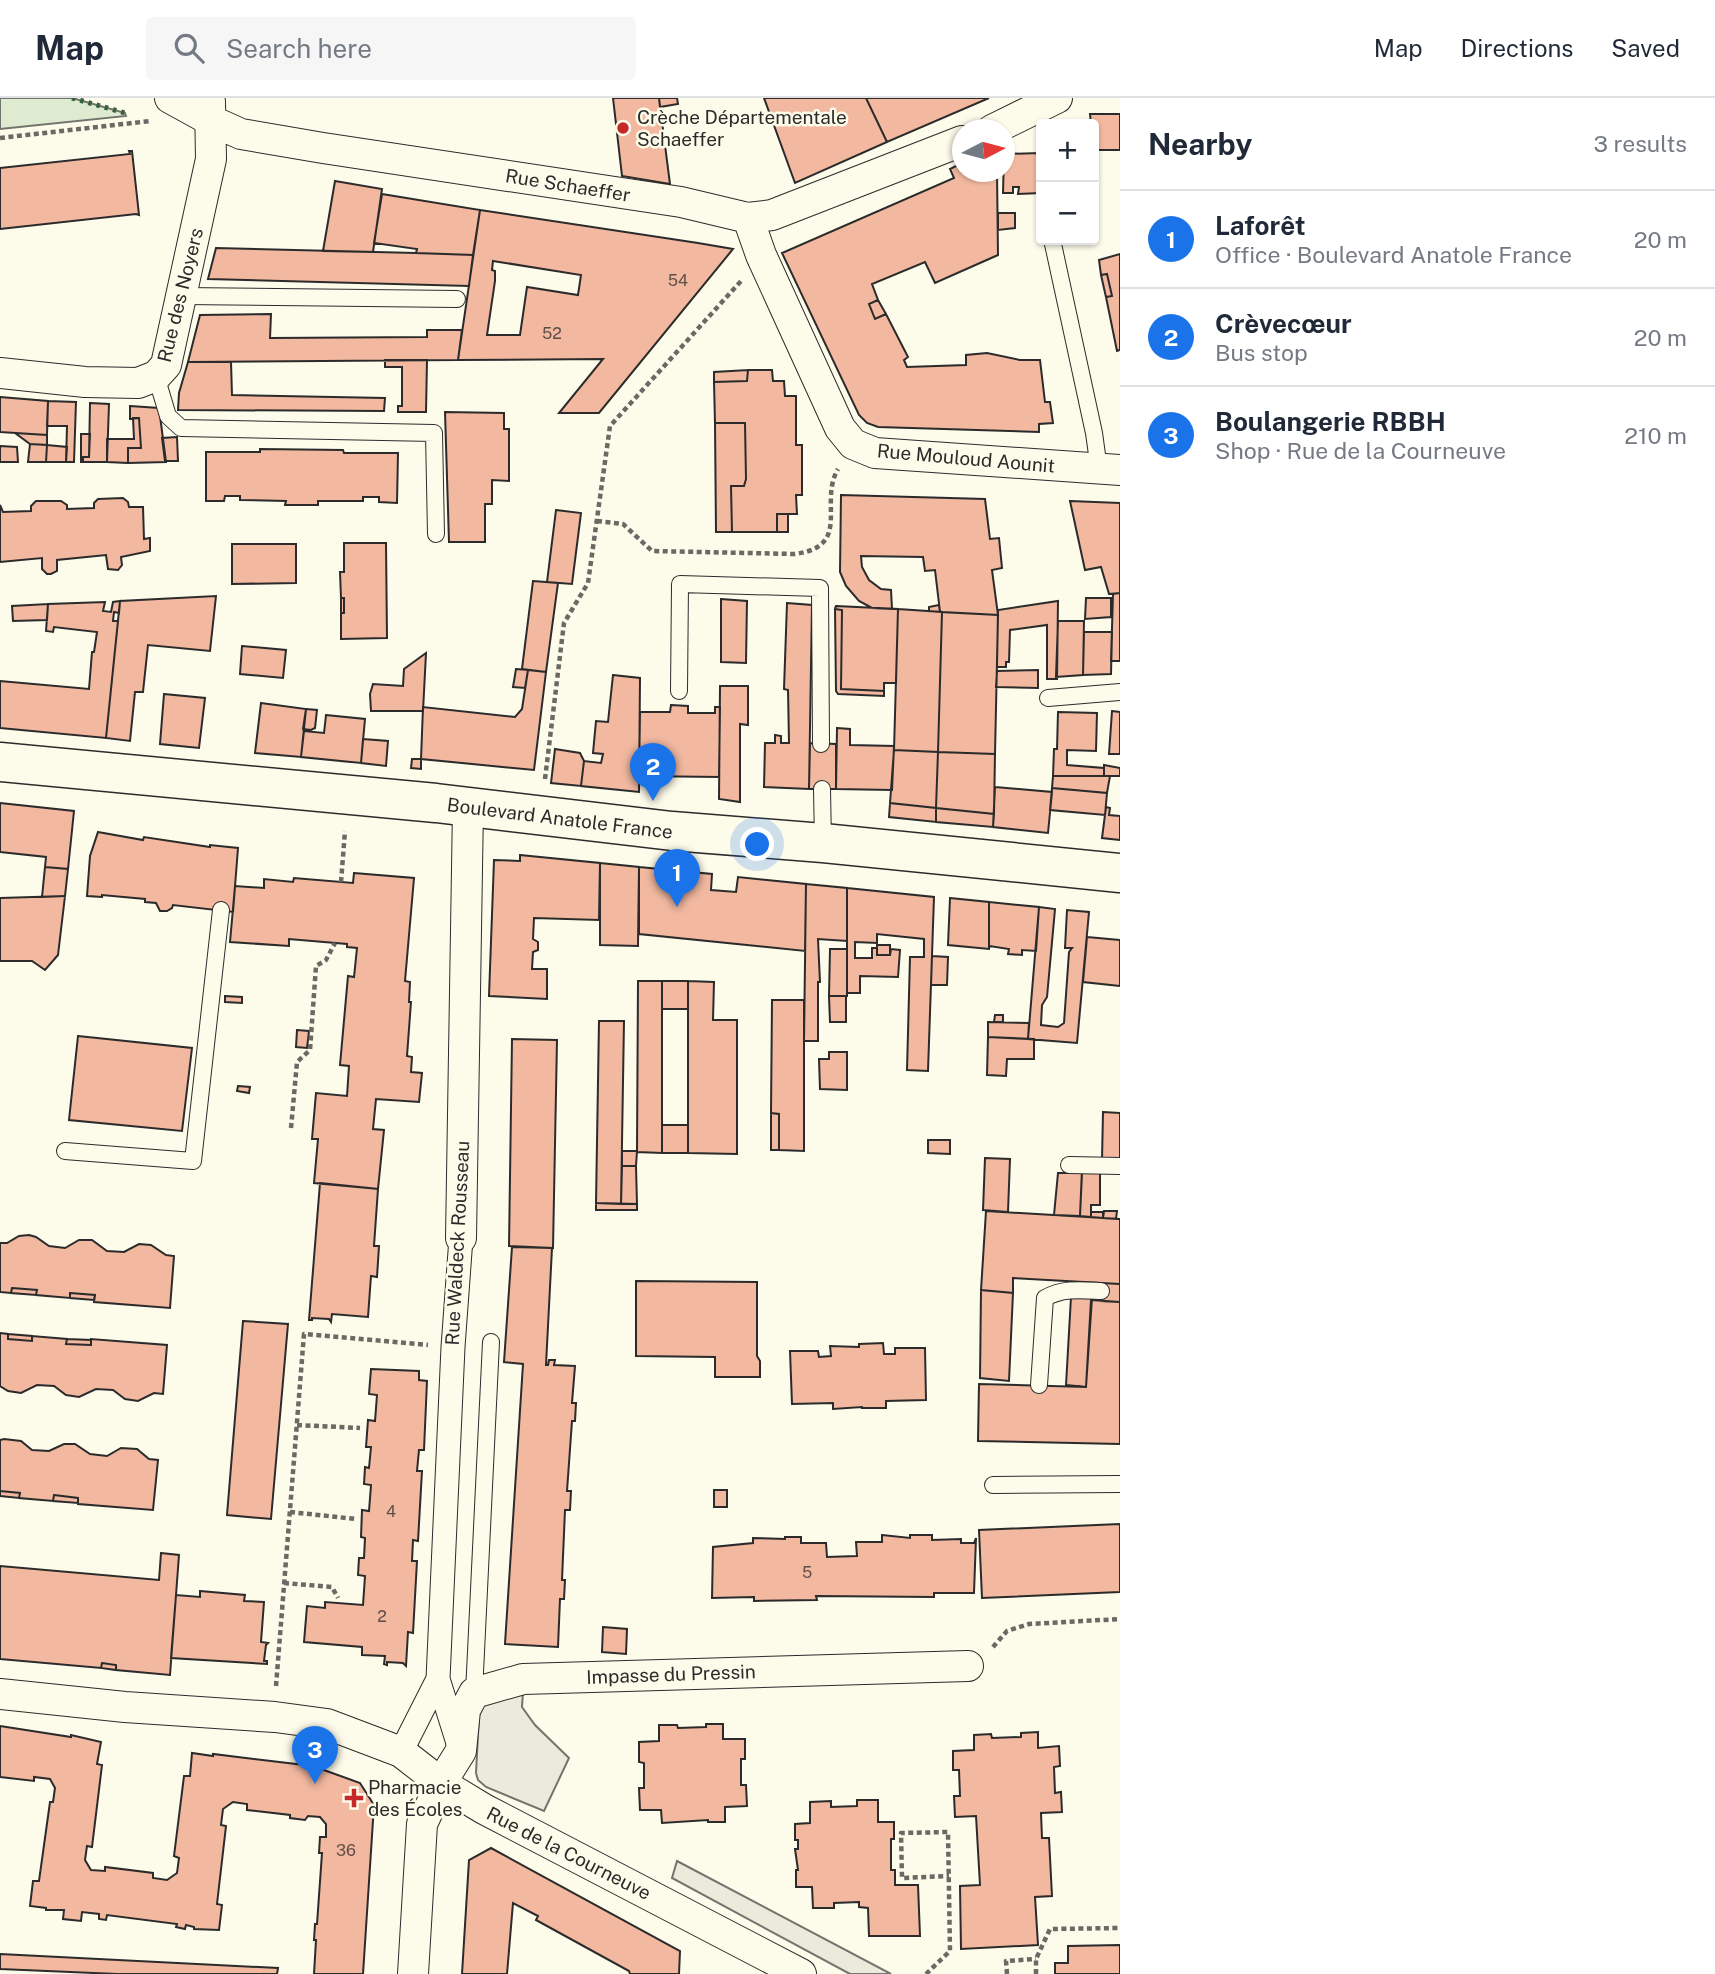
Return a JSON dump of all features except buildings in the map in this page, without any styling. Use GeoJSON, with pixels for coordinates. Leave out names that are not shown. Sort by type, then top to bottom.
{"type":"FeatureCollection","features":[{"type":"Feature","properties":{"kind":"main road","name":"Boulevard Anatole France"},"geometry":{"type":"LineString","coordinates":[[0,762],[468,807],[672,831],[823,843],[1120,873]]}},
{"type":"Feature","properties":{"kind":"street"},"geometry":{"type":"LineString","coordinates":[[1014,119],[1057,98]]}},
{"type":"Feature","properties":{"kind":"street","name":"Rue Schaeffer"},"geometry":{"type":"LineString","coordinates":[[165,109],[210,109],[242,134],[681,202],[748,218],[772,215],[952,145]]}},
{"type":"Feature","properties":{"kind":"street","name":"Rue des Noyers"},"geometry":{"type":"LineString","coordinates":[[0,373],[85,382],[138,383],[156,376],[166,365],[211,159],[210,109]]}},
{"type":"Feature","properties":{"kind":"street","name":"Rue Mouloud Aounit"},"geometry":{"type":"LineString","coordinates":[[748,218],[761,256],[840,428],[853,444],[874,453],[1109,470]]}},
{"type":"Feature","properties":{"kind":"street","name":"Rue Waldeck Rousseau"},"geometry":{"type":"LineString","coordinates":[[461,1751],[438,1679],[453,1347],[461,1238],[468,807]]}},
{"type":"Feature","properties":{"kind":"street","name":"Impasse du Pressin"},"geometry":{"type":"LineString","coordinates":[[474,1693],[523,1679],[968,1667]]}},
{"type":"Feature","properties":{"kind":"street","name":"Rue Waldeck Rousseau"},"geometry":{"type":"LineString","coordinates":[[401,1752],[438,1679]]}},
{"type":"Feature","properties":{"kind":"street"},"geometry":{"type":"LineString","coordinates":[[413,1974],[422,1825],[441,1783],[461,1751],[465,1710],[474,1693]]}},
{"type":"Feature","properties":{"kind":"street","name":"Rue de la Courneuve"},"geometry":{"type":"LineString","coordinates":[[0,1694],[125,1707],[275,1717],[327,1724],[401,1752],[441,1783],[484,1809],[801,1974]]}},
{"type":"Feature","properties":{"kind":"street"},"geometry":{"type":"LineString","coordinates":[[732,1937],[753,1974]]}},
{"type":"Feature","properties":{"kind":"lane"},"geometry":{"type":"LineString","coordinates":[[1053,245],[1094,433],[1109,470]]}},
{"type":"Feature","properties":{"kind":"lane"},"geometry":{"type":"LineString","coordinates":[[182,296],[457,299]]}},
{"type":"Feature","properties":{"kind":"lane"},"geometry":{"type":"LineString","coordinates":[[156,376],[168,416],[181,428],[434,433],[436,534]]}},
{"type":"Feature","properties":{"kind":"lane"},"geometry":{"type":"LineString","coordinates":[[679,691],[680,584],[820,588],[821,744]]}},
{"type":"Feature","properties":{"kind":"lane"},"geometry":{"type":"LineString","coordinates":[[1048,698],[1120,692]]}},
{"type":"Feature","properties":{"kind":"lane"},"geometry":{"type":"LineString","coordinates":[[822,789],[823,843]]}},
{"type":"Feature","properties":{"kind":"lane"},"geometry":{"type":"LineString","coordinates":[[65,1151],[193,1161],[221,910]]}},
{"type":"Feature","properties":{"kind":"lane"},"geometry":{"type":"LineString","coordinates":[[1069,1165],[1120,1166]]}},
{"type":"Feature","properties":{"kind":"lane"},"geometry":{"type":"LineString","coordinates":[[1039,1385],[1045,1298],[1057,1291],[1101,1291]]}},
{"type":"Feature","properties":{"kind":"lane"},"geometry":{"type":"LineString","coordinates":[[474,1693],[491,1342]]}},
{"type":"Feature","properties":{"kind":"lane"},"geometry":{"type":"LineString","coordinates":[[993,1485],[1120,1484]]}},
{"type":"Feature","properties":{"kind":"path"},"geometry":{"type":"LineString","coordinates":[[0,138],[165,109]]}},
{"type":"Feature","properties":{"kind":"path"},"geometry":{"type":"LineString","coordinates":[[540,815],[564,623],[588,583],[610,426],[761,256]]}},
{"type":"Feature","properties":{"kind":"path"},"geometry":{"type":"LineString","coordinates":[[597,521],[623,524],[652,551],[795,554],[811,552],[826,541],[830,532],[832,479],[853,444]]}},
{"type":"Feature","properties":{"kind":"path"},"geometry":{"type":"LineString","coordinates":[[341,882],[349,795]]}},
{"type":"Feature","properties":{"kind":"path"},"geometry":{"type":"LineString","coordinates":[[291,1128],[297,1062],[310,1050],[316,965],[326,960],[335,943]]}},
{"type":"Feature","properties":{"kind":"path"},"geometry":{"type":"LineString","coordinates":[[275,1717],[304,1334],[453,1347]]}},
{"type":"Feature","properties":{"kind":"path"},"geometry":{"type":"LineString","coordinates":[[297,1425],[360,1429]]}},
{"type":"Feature","properties":{"kind":"path"},"geometry":{"type":"LineString","coordinates":[[290,1512],[356,1519]]}},
{"type":"Feature","properties":{"kind":"path"},"geometry":{"type":"LineString","coordinates":[[284,1583],[332,1587],[338,1598]]}},
{"type":"Feature","properties":{"kind":"path"},"geometry":{"type":"LineString","coordinates":[[968,1667],[987,1654],[1007,1631],[1029,1624],[1120,1619]]}},
{"type":"Feature","properties":{"kind":"path"},"geometry":{"type":"LineString","coordinates":[[926,1974],[950,1951],[948,1832],[901,1833],[902,1878],[948,1876]]}},
{"type":"Feature","properties":{"kind":"path"},"geometry":{"type":"LineString","coordinates":[[1036,1974],[1036,1959],[1050,1929],[1120,1928]]}},
{"type":"Feature","properties":{"kind":"path"},"geometry":{"type":"LineString","coordinates":[[1007,1974],[1006,1961],[1036,1959]]}},
{"type":"Feature","properties":{"kind":"green space"},"geometry":{"type":"Polygon","coordinates":[[[0,98],[72,98],[125,113],[126,116],[0,129],[0,98]]]}},
{"type":"Feature","properties":{"kind":"shaded area"},"geometry":{"type":"Polygon","coordinates":[[[523,1692],[522,1707],[535,1725],[569,1758],[544,1811],[486,1787],[478,1780],[476,1773],[479,1716],[482,1707],[489,1701],[523,1692]]]}},
{"type":"Feature","properties":{"kind":"shaded area"},"geometry":{"type":"Polygon","coordinates":[[[677,1861],[891,1974],[850,1974],[672,1878],[677,1861]]]}},
{"type":"Feature","properties":{"kind":"hedge"},"geometry":{"type":"LineString","coordinates":[[72,98],[125,113]]}},
{"type":"Feature","properties":{"kind":"place","name":"Crèche Départementale Schaeffer"},"geometry":{"type":"Point","coordinates":[623,128]}},
{"type":"Feature","properties":{"kind":"place","name":"Crèvecœur"},"geometry":{"type":"Point","coordinates":[653,801]}},
{"type":"Feature","properties":{"kind":"place","name":"Laforêt"},"geometry":{"type":"Point","coordinates":[677,907]}},
{"type":"Feature","properties":{"kind":"place","name":"Boulangerie RBBH"},"geometry":{"type":"Point","coordinates":[315,1784]}},
{"type":"Feature","properties":{"kind":"place","name":"Pharmacie des Écoles"},"geometry":{"type":"Point","coordinates":[354,1798]}}]}
